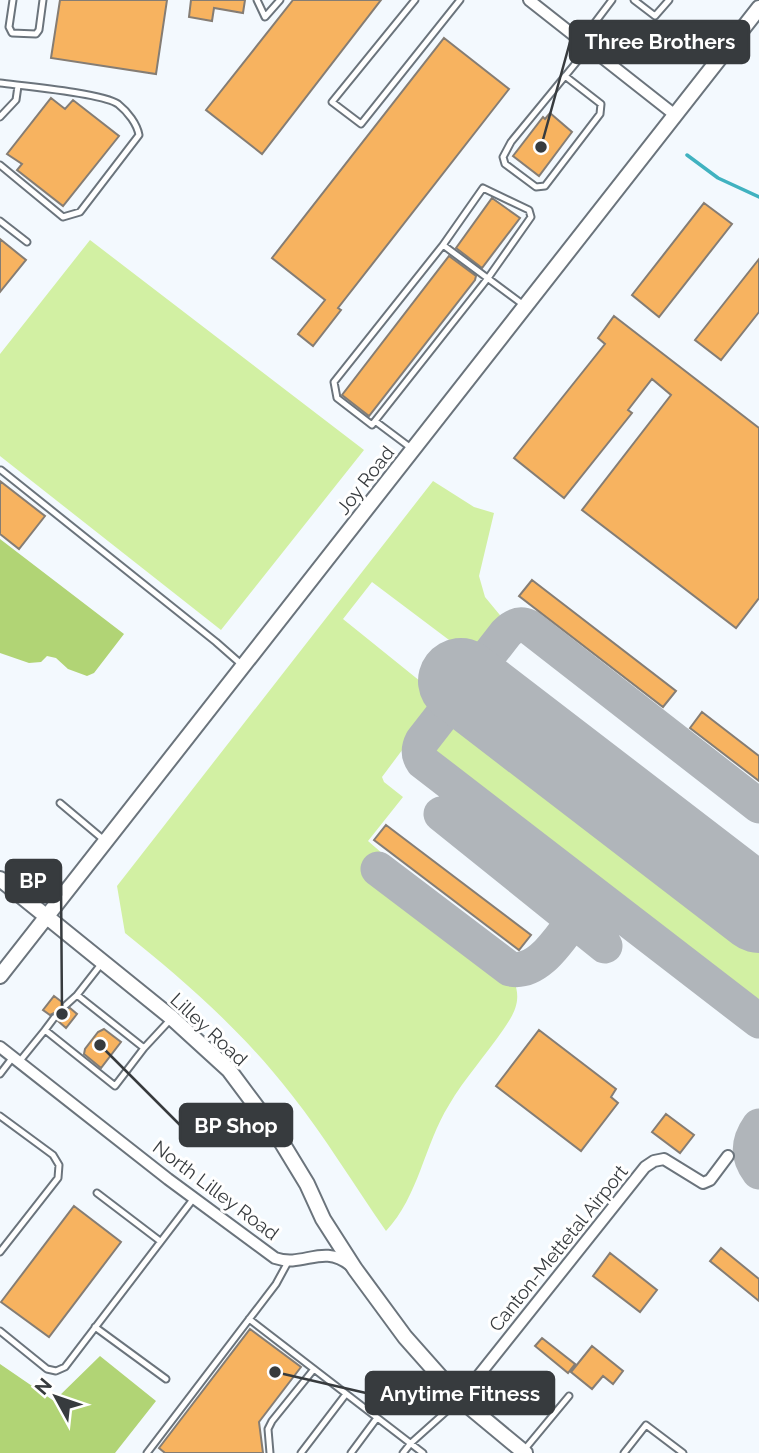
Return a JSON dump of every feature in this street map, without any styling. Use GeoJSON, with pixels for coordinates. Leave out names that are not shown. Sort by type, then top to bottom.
{"type":"FeatureCollection","features":[{"type":"Feature","properties":{"kind":"street"},"geometry":{"type":"LineString","coordinates":[[529,0],[675,115]]}},
{"type":"Feature","properties":{"kind":"street","name":"Joy Road"},"geometry":{"type":"LineString","coordinates":[[0,976],[759,8]]}},
{"type":"Feature","properties":{"kind":"street"},"geometry":{"type":"LineString","coordinates":[[0,878],[48,916]]}},
{"type":"Feature","properties":{"kind":"street","name":"Lilley Road"},"geometry":{"type":"LineString","coordinates":[[48,916],[211,1051],[256,1104],[276,1133],[307,1184],[323,1219],[355,1269]]}},
{"type":"Feature","properties":{"kind":"street","name":"North Lilley Road"},"geometry":{"type":"LineString","coordinates":[[0,1047],[275,1258],[288,1262],[313,1255],[329,1255],[344,1260],[355,1269],[405,1337],[460,1399],[524,1452]]}},
{"type":"Feature","properties":{"kind":"street","name":"Canton-Mettetal Airport"},"geometry":{"type":"LineString","coordinates":[[460,1399],[645,1167],[664,1159],[703,1183],[710,1180],[728,1156]]}},
{"type":"Feature","properties":{"kind":"lane"},"geometry":{"type":"LineString","coordinates":[[13,0],[9,27],[12,33],[36,34],[39,30],[43,0]]}},
{"type":"Feature","properties":{"kind":"lane"},"geometry":{"type":"LineString","coordinates":[[257,0],[265,17],[280,0]]}},
{"type":"Feature","properties":{"kind":"lane"},"geometry":{"type":"LineString","coordinates":[[415,0],[332,102],[361,124],[460,0]]}},
{"type":"Feature","properties":{"kind":"lane"},"geometry":{"type":"LineString","coordinates":[[565,76],[601,104],[600,114],[545,186],[536,187],[505,164],[503,157],[511,142],[565,76],[612,0]]}},
{"type":"Feature","properties":{"kind":"lane"},"geometry":{"type":"LineString","coordinates":[[634,0],[655,16],[668,0]]}},
{"type":"Feature","properties":{"kind":"lane"},"geometry":{"type":"LineString","coordinates":[[0,83],[91,96],[117,103],[137,125],[139,135],[80,212],[63,217],[0,165]]}},
{"type":"Feature","properties":{"kind":"lane"},"geometry":{"type":"LineString","coordinates":[[0,117],[16,100],[18,86]]}},
{"type":"Feature","properties":{"kind":"lane"},"geometry":{"type":"LineString","coordinates":[[483,188],[529,210],[531,217],[488,278],[372,425],[337,398],[334,382],[443,245],[483,188]]}},
{"type":"Feature","properties":{"kind":"lane"},"geometry":{"type":"LineString","coordinates":[[0,221],[27,242]]}},
{"type":"Feature","properties":{"kind":"lane"},"geometry":{"type":"LineString","coordinates":[[443,245],[525,306]]}},
{"type":"Feature","properties":{"kind":"lane"},"geometry":{"type":"LineString","coordinates":[[375,421],[413,449]]}},
{"type":"Feature","properties":{"kind":"lane"},"geometry":{"type":"LineString","coordinates":[[1,470],[244,667]]}},
{"type":"Feature","properties":{"kind":"lane"},"geometry":{"type":"LineString","coordinates":[[60,803],[107,841]]}},
{"type":"Feature","properties":{"kind":"lane"},"geometry":{"type":"LineString","coordinates":[[66,1005],[103,963]]}},
{"type":"Feature","properties":{"kind":"lane"},"geometry":{"type":"LineString","coordinates":[[77,995],[144,1048]]}},
{"type":"Feature","properties":{"kind":"lane"},"geometry":{"type":"LineString","coordinates":[[0,1074],[54,1018]]}},
{"type":"Feature","properties":{"kind":"lane"},"geometry":{"type":"LineString","coordinates":[[45,1030],[115,1086],[144,1048],[173,1018]]}},
{"type":"Feature","properties":{"kind":"lane"},"geometry":{"type":"LineString","coordinates":[[0,1116],[53,1155],[59,1165],[58,1178],[0,1252]]}},
{"type":"Feature","properties":{"kind":"lane"},"geometry":{"type":"LineString","coordinates":[[97,1193],[160,1241]]}},
{"type":"Feature","properties":{"kind":"lane"},"geometry":{"type":"LineString","coordinates":[[0,1331],[47,1369],[56,1371],[65,1367],[194,1198]]}},
{"type":"Feature","properties":{"kind":"lane"},"geometry":{"type":"LineString","coordinates":[[150,1452],[276,1284],[288,1262]]}},
{"type":"Feature","properties":{"kind":"lane"},"geometry":{"type":"LineString","coordinates":[[249,1319],[423,1453]]}},
{"type":"Feature","properties":{"kind":"lane"},"geometry":{"type":"LineString","coordinates":[[95,1327],[166,1379]]}},
{"type":"Feature","properties":{"kind":"lane"},"geometry":{"type":"LineString","coordinates":[[270,1453],[268,1429],[272,1421],[314,1369]]}},
{"type":"Feature","properties":{"kind":"lane"},"geometry":{"type":"LineString","coordinates":[[301,1453],[346,1394]]}},
{"type":"Feature","properties":{"kind":"lane"},"geometry":{"type":"LineString","coordinates":[[524,1452],[569,1396]]}},
{"type":"Feature","properties":{"kind":"lane"},"geometry":{"type":"LineString","coordinates":[[403,1453],[460,1399]]}},
{"type":"Feature","properties":{"kind":"lane"},"geometry":{"type":"LineString","coordinates":[[351,1453],[377,1418]]}},
{"type":"Feature","properties":{"kind":"lane"},"geometry":{"type":"LineString","coordinates":[[624,1453],[646,1425],[682,1453]]}},
{"type":"Feature","properties":{"kind":"green space"},"geometry":{"type":"Polygon","coordinates":[[[90,240],[364,450],[221,630],[0,456],[0,354],[90,240]]]}},
{"type":"Feature","properties":{"kind":"green space"},"geometry":{"type":"Polygon","coordinates":[[[433,481],[474,507],[494,513],[479,576],[485,597],[504,620],[473,658],[372,582],[343,619],[441,698],[382,777],[384,782],[403,797],[368,841],[383,854],[369,872],[505,978],[514,981],[517,1001],[507,1024],[461,1086],[440,1120],[414,1186],[386,1231],[316,1127],[273,1071],[212,1008],[125,933],[117,886],[433,481]]]}},
{"type":"Feature","properties":{"kind":"green space"},"geometry":{"type":"Polygon","coordinates":[[[0,539],[124,634],[94,673],[87,676],[68,669],[56,658],[47,656],[41,662],[29,663],[0,653],[0,539]]]}},
{"type":"Feature","properties":{"kind":"green space"},"geometry":{"type":"Polygon","coordinates":[[[456,718],[470,720],[759,943],[759,1011],[446,768],[434,751],[443,730],[456,718]]]}},
{"type":"Feature","properties":{"kind":"green space"},"geometry":{"type":"Polygon","coordinates":[[[100,1356],[156,1401],[115,1453],[0,1453],[0,1364],[54,1401],[100,1356]]]}},
{"type":"Feature","properties":{"kind":"building"},"geometry":{"type":"Polygon","coordinates":[[[60,0],[167,0],[156,74],[51,58],[60,0]]]}},
{"type":"Feature","properties":{"kind":"building"},"geometry":{"type":"Polygon","coordinates":[[[191,0],[245,0],[243,13],[214,8],[212,21],[189,17],[191,0]]]}},
{"type":"Feature","properties":{"kind":"building"},"geometry":{"type":"Polygon","coordinates":[[[293,0],[381,0],[262,154],[206,110],[293,0]]]}},
{"type":"Feature","properties":{"kind":"building"},"geometry":{"type":"Polygon","coordinates":[[[444,38],[509,89],[338,308],[341,310],[313,346],[298,334],[325,300],[272,258],[444,38]]]}},
{"type":"Feature","properties":{"kind":"building"},"geometry":{"type":"Polygon","coordinates":[[[51,98],[65,109],[73,100],[119,136],[63,206],[17,170],[22,164],[7,154],[51,98]]]}},
{"type":"Feature","properties":{"kind":"building"},"geometry":{"type":"Polygon","coordinates":[[[550,113],[572,132],[539,176],[513,156],[543,117],[545,119],[550,113]]]}},
{"type":"Feature","properties":{"kind":"building"},"geometry":{"type":"Polygon","coordinates":[[[492,198],[520,218],[482,268],[456,248],[492,198]]]}},
{"type":"Feature","properties":{"kind":"building"},"geometry":{"type":"Polygon","coordinates":[[[704,203],[732,224],[659,317],[632,295],[704,203]]]}},
{"type":"Feature","properties":{"kind":"building"},"geometry":{"type":"Polygon","coordinates":[[[0,239],[26,260],[0,292],[0,239]]]}},
{"type":"Feature","properties":{"kind":"building"},"geometry":{"type":"Polygon","coordinates":[[[449,256],[476,276],[475,280],[369,416],[342,395],[449,256]]]}},
{"type":"Feature","properties":{"kind":"building"},"geometry":{"type":"Polygon","coordinates":[[[759,259],[759,312],[721,360],[695,340],[759,259]]]}},
{"type":"Feature","properties":{"kind":"building"},"geometry":{"type":"Polygon","coordinates":[[[614,316],[759,428],[759,598],[736,628],[582,510],[671,395],[652,379],[628,410],[632,413],[564,498],[514,458],[605,344],[598,338],[614,316]]]}},
{"type":"Feature","properties":{"kind":"building"},"geometry":{"type":"Polygon","coordinates":[[[0,481],[45,516],[19,549],[0,534],[0,481]]]}},
{"type":"Feature","properties":{"kind":"building"},"geometry":{"type":"Polygon","coordinates":[[[532,580],[676,691],[663,707],[519,596],[532,580]]]}},
{"type":"Feature","properties":{"kind":"building"},"geometry":{"type":"Polygon","coordinates":[[[702,712],[759,756],[759,781],[690,728],[702,712]]]}},
{"type":"Feature","properties":{"kind":"building"},"geometry":{"type":"Polygon","coordinates":[[[386,825],[531,935],[519,950],[374,840],[386,825]]]}},
{"type":"Feature","properties":{"kind":"building"},"geometry":{"type":"Polygon","coordinates":[[[54,996],[62,1002],[63,1009],[70,1008],[77,1014],[66,1028],[58,1021],[58,1014],[50,1015],[43,1010],[54,996]]]}},
{"type":"Feature","properties":{"kind":"building"},"geometry":{"type":"Polygon","coordinates":[[[104,1029],[121,1042],[101,1068],[84,1054],[98,1032],[104,1029]]]}},
{"type":"Feature","properties":{"kind":"building"},"geometry":{"type":"Polygon","coordinates":[[[539,1030],[616,1089],[611,1097],[618,1103],[581,1151],[496,1086],[539,1030]]]}},
{"type":"Feature","properties":{"kind":"building"},"geometry":{"type":"Polygon","coordinates":[[[666,1114],[694,1135],[680,1153],[652,1132],[666,1114]]]}},
{"type":"Feature","properties":{"kind":"building"},"geometry":{"type":"Polygon","coordinates":[[[74,1206],[121,1242],[49,1337],[1,1302],[74,1206]]]}},
{"type":"Feature","properties":{"kind":"building"},"geometry":{"type":"Polygon","coordinates":[[[721,1248],[759,1279],[759,1301],[710,1261],[721,1248]]]}},
{"type":"Feature","properties":{"kind":"building"},"geometry":{"type":"Polygon","coordinates":[[[610,1253],[657,1290],[640,1312],[593,1276],[610,1253]]]}},
{"type":"Feature","properties":{"kind":"building"},"geometry":{"type":"Polygon","coordinates":[[[250,1329],[301,1367],[259,1422],[263,1453],[165,1453],[159,1448],[250,1329]]]}},
{"type":"Feature","properties":{"kind":"building"},"geometry":{"type":"Polygon","coordinates":[[[542,1338],[575,1364],[568,1373],[535,1346],[542,1338]]]}},
{"type":"Feature","properties":{"kind":"building"},"geometry":{"type":"Polygon","coordinates":[[[592,1346],[623,1371],[613,1384],[603,1376],[592,1389],[571,1372],[592,1346]]]}},
{"type":"Feature","properties":{"kind":"waterway"},"geometry":{"type":"LineString","coordinates":[[687,155],[718,178],[759,197]]}},
{"type":"Feature","properties":{"kind":"taxiway"},"geometry":{"type":"LineString","coordinates":[[759,806],[529,627],[522,625],[506,633],[422,741],[419,749],[423,762],[759,1021]]}},
{"type":"Feature","properties":{"kind":"taxiway"},"geometry":{"type":"LineString","coordinates":[[441,814],[605,946]]}},
{"type":"Feature","properties":{"kind":"taxiway"},"geometry":{"type":"LineString","coordinates":[[378,869],[510,969],[530,967],[539,961],[574,920]]}},
{"type":"Feature","properties":{"kind":"taxiway"},"geometry":{"type":"LineString","coordinates":[[759,1126],[752,1138],[750,1149],[752,1160],[759,1172]]}},
{"type":"Feature","properties":{"kind":"runway"},"geometry":{"type":"LineString","coordinates":[[461,681],[759,910]]}},
{"type":"Feature","properties":{"kind":"place","name":"Three Brothers"},"geometry":{"type":"Point","coordinates":[541,147]}},
{"type":"Feature","properties":{"kind":"place","name":"BP"},"geometry":{"type":"Point","coordinates":[62,1014]}},
{"type":"Feature","properties":{"kind":"place","name":"BP Shop"},"geometry":{"type":"Point","coordinates":[100,1045]}},
{"type":"Feature","properties":{"kind":"place","name":"Anytime Fitness"},"geometry":{"type":"Point","coordinates":[275,1372]}}]}
